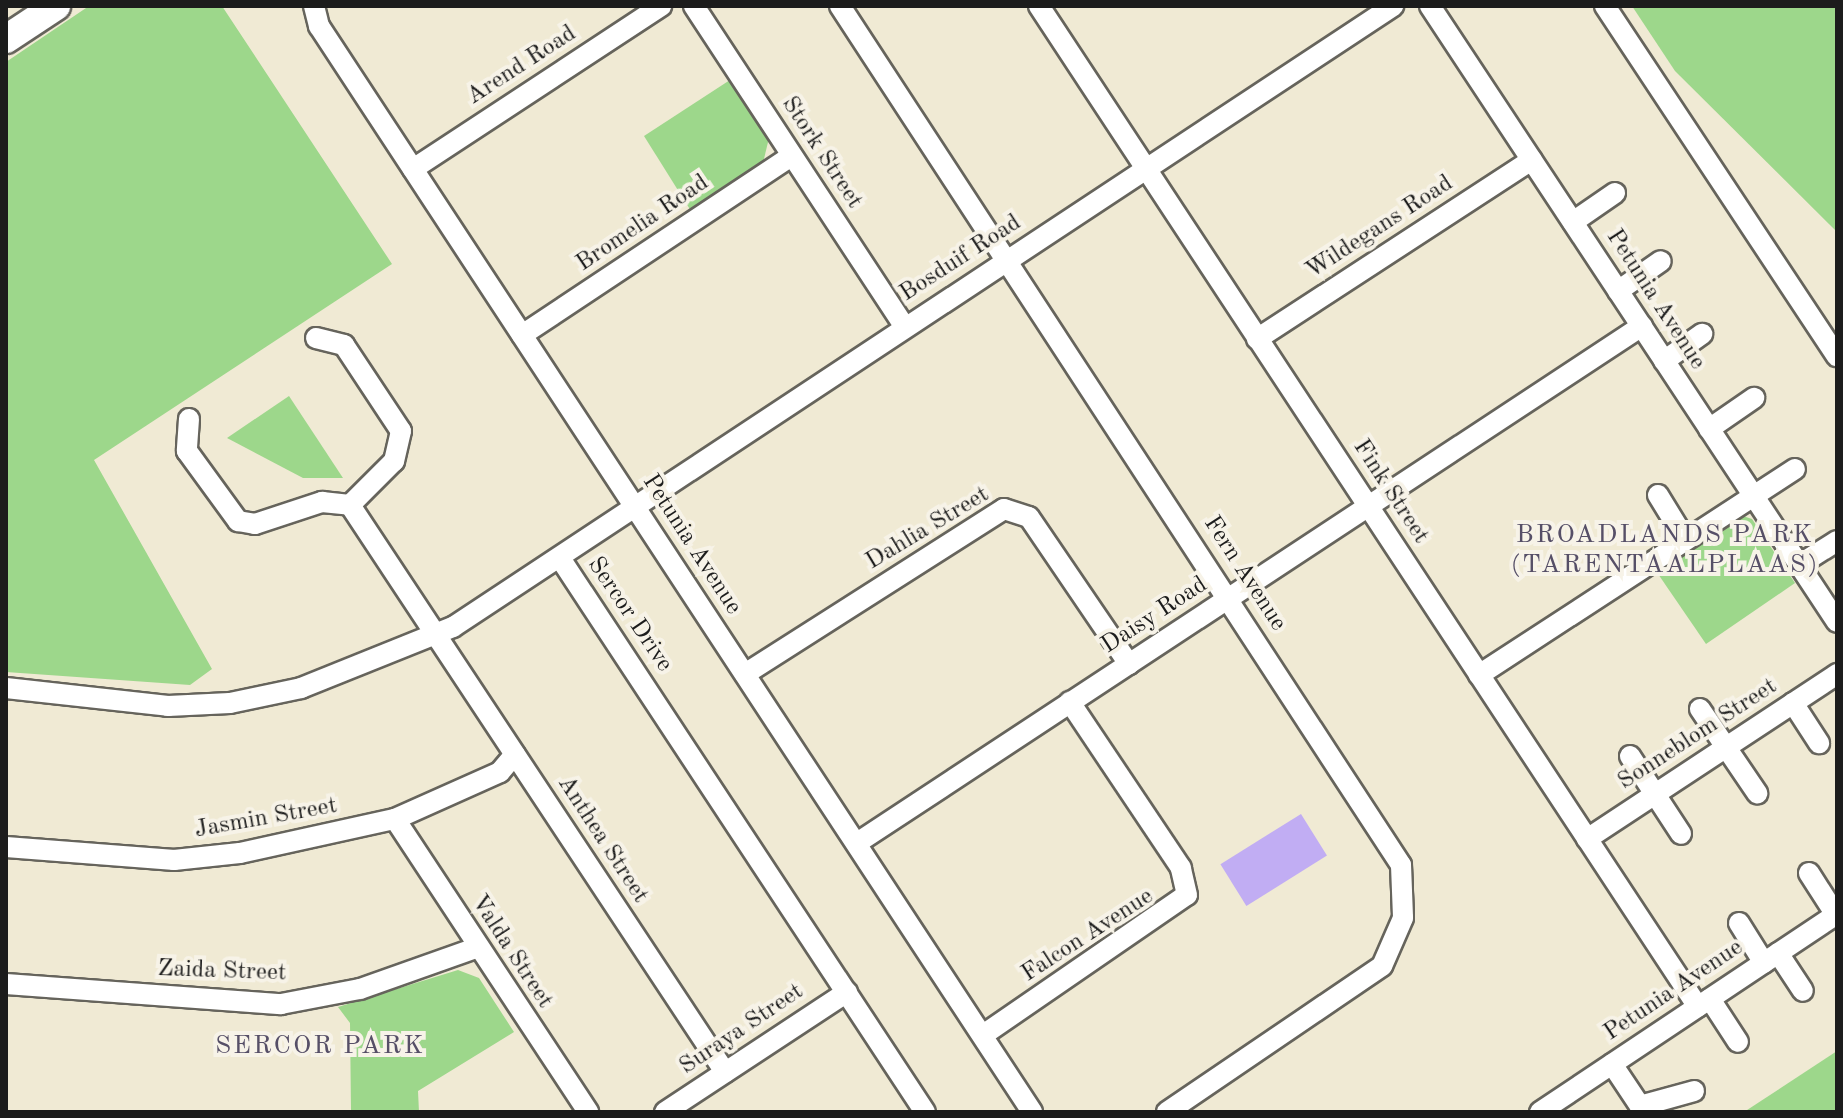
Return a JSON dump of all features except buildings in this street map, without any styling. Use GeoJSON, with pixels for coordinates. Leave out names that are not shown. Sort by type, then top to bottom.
{"type":"FeatureCollection","features":[{"type":"Feature","properties":{"kind":"main road"},"geometry":{"type":"LineString","coordinates":[[6,39],[56,6]]}},
{"type":"Feature","properties":{"kind":"street","name":"Petunia Avenue"},"geometry":{"type":"LineString","coordinates":[[314,6],[319,26],[1032,1112]]}},
{"type":"Feature","properties":{"kind":"street","name":"Arend Road"},"geometry":{"type":"LineString","coordinates":[[413,169],[661,6]]}},
{"type":"Feature","properties":{"kind":"street","name":"Stork Street"},"geometry":{"type":"LineString","coordinates":[[694,6],[905,327]]}},
{"type":"Feature","properties":{"kind":"street","name":"Fern Avenue"},"geometry":{"type":"LineString","coordinates":[[840,6],[1396,854],[1405,907],[1392,949],[1366,981],[1167,1112]]}},
{"type":"Feature","properties":{"kind":"street","name":"Fink Street"},"geometry":{"type":"LineString","coordinates":[[1039,6],[1587,839],[1704,1003],[1738,1042]]}},
{"type":"Feature","properties":{"kind":"street","name":"Bosduif Road"},"geometry":{"type":"LineString","coordinates":[[560,558],[634,505],[1393,6]]}},
{"type":"Feature","properties":{"kind":"street","name":"Petunia Avenue"},"geometry":{"type":"LineString","coordinates":[[1430,6],[1837,622]]}},
{"type":"Feature","properties":{"kind":"street"},"geometry":{"type":"LineString","coordinates":[[1605,6],[1837,356]]}},
{"type":"Feature","properties":{"kind":"street","name":"Bromelia Road"},"geometry":{"type":"LineString","coordinates":[[522,335],[791,156]]}},
{"type":"Feature","properties":{"kind":"street","name":"Wildegans Road"},"geometry":{"type":"LineString","coordinates":[[1257,339],[1532,160]]}},
{"type":"Feature","properties":{"kind":"street"},"geometry":{"type":"LineString","coordinates":[[1573,222],[1615,193]]}},
{"type":"Feature","properties":{"kind":"street"},"geometry":{"type":"LineString","coordinates":[[1618,291],[1661,261]]}},
{"type":"Feature","properties":{"kind":"street","name":"Daisy Road"},"geometry":{"type":"LineString","coordinates":[[857,843],[1642,326]]}},
{"type":"Feature","properties":{"kind":"street"},"geometry":{"type":"LineString","coordinates":[[1664,361],[1702,334]]}},
{"type":"Feature","properties":{"kind":"street"},"geometry":{"type":"LineString","coordinates":[[189,419],[187,451],[238,521],[255,524],[322,502],[350,505],[394,461],[401,431],[344,345],[316,338]]}},
{"type":"Feature","properties":{"kind":"street"},"geometry":{"type":"LineString","coordinates":[[1709,429],[1754,398]]}},
{"type":"Feature","properties":{"kind":"street"},"geometry":{"type":"LineString","coordinates":[[1479,675],[1795,469]]}},
{"type":"Feature","properties":{"kind":"street"},"geometry":{"type":"LineString","coordinates":[[1658,495],[1685,539]]}},
{"type":"Feature","properties":{"kind":"street","name":"Anthea Street"},"geometry":{"type":"LineString","coordinates":[[350,505],[725,1072]]}},
{"type":"Feature","properties":{"kind":"street","name":"Dahlia Street"},"geometry":{"type":"LineString","coordinates":[[745,674],[1004,509],[1029,517],[1129,664]]}},
{"type":"Feature","properties":{"kind":"street"},"geometry":{"type":"LineString","coordinates":[[1799,565],[1837,541]]}},
{"type":"Feature","properties":{"kind":"street","name":"Sercor Drive"},"geometry":{"type":"LineString","coordinates":[[6,688],[168,706],[230,703],[301,688],[436,636],[560,558],[925,1112]]}},
{"type":"Feature","properties":{"kind":"street","name":"Sonneblom Street"},"geometry":{"type":"LineString","coordinates":[[1587,839],[1837,674]]}},
{"type":"Feature","properties":{"kind":"street","name":"Falcon Avenue"},"geometry":{"type":"LineString","coordinates":[[983,1035],[1187,895],[1181,868],[1070,702]]}},
{"type":"Feature","properties":{"kind":"street"},"geometry":{"type":"LineString","coordinates":[[1793,703],[1819,743]]}},
{"type":"Feature","properties":{"kind":"street"},"geometry":{"type":"LineString","coordinates":[[1700,709],[1757,793]]}},
{"type":"Feature","properties":{"kind":"street","name":"Jasmin Street"},"geometry":{"type":"LineString","coordinates":[[6,847],[193,860],[395,819],[500,772],[515,754]]}},
{"type":"Feature","properties":{"kind":"street"},"geometry":{"type":"LineString","coordinates":[[1630,756],[1681,834]]}},
{"type":"Feature","properties":{"kind":"street","name":"Valda Street"},"geometry":{"type":"LineString","coordinates":[[395,819],[476,948],[588,1112]]}},
{"type":"Feature","properties":{"kind":"street"},"geometry":{"type":"LineString","coordinates":[[1809,873],[1836,914]]}},
{"type":"Feature","properties":{"kind":"street","name":"Petunia Avenue"},"geometry":{"type":"LineString","coordinates":[[1540,1112],[1836,914]]}},
{"type":"Feature","properties":{"kind":"street"},"geometry":{"type":"LineString","coordinates":[[1739,923],[1803,991]]}},
{"type":"Feature","properties":{"kind":"street","name":"Zaida Street"},"geometry":{"type":"LineString","coordinates":[[6,984],[281,1004],[360,989],[476,948]]}},
{"type":"Feature","properties":{"kind":"street","name":"Suraya Street"},"geometry":{"type":"LineString","coordinates":[[665,1112],[847,992]]}},
{"type":"Feature","properties":{"kind":"street"},"geometry":{"type":"LineString","coordinates":[[1612,1064],[1640,1106],[1694,1091]]}},
{"type":"Feature","properties":{"kind":"green space"},"geometry":{"type":"Polygon","coordinates":[[[89,6],[222,6],[392,264],[94,460],[212,669],[190,685],[6,672],[6,62],[89,6]]]}},
{"type":"Feature","properties":{"kind":"green space"},"geometry":{"type":"Polygon","coordinates":[[[1632,6],[1837,6],[1837,232],[1675,71],[1632,6]]]}},
{"type":"Feature","properties":{"kind":"green space"},"geometry":{"type":"Polygon","coordinates":[[[730,80],[769,138],[763,163],[691,211],[644,136],[730,80]]]}},
{"type":"Feature","properties":{"kind":"green space"},"geometry":{"type":"Polygon","coordinates":[[[289,396],[343,478],[303,478],[227,438],[289,396]]]}},
{"type":"Feature","properties":{"kind":"green space"},"geometry":{"type":"Polygon","coordinates":[[[1740,515],[1752,519],[1795,583],[1706,644],[1656,571],[1740,515]]]}},
{"type":"Feature","properties":{"kind":"green space"},"geometry":{"type":"Polygon","coordinates":[[[458,970],[479,978],[514,1032],[418,1091],[419,1112],[351,1112],[350,1023],[338,1007],[458,970]]]}},
{"type":"Feature","properties":{"kind":"green space"},"geometry":{"type":"Polygon","coordinates":[[[1837,1051],[1837,1112],[1744,1112],[1837,1051]]]}},
{"type":"Feature","properties":{"kind":"district","name":"BROADLANDS PARK (TARENTAALPLAAS)"},"geometry":{"type":"Point","coordinates":[1665,551]}},
{"type":"Feature","properties":{"kind":"district","name":"SERCOR PARK"},"geometry":{"type":"Point","coordinates":[320,1047]}}]}
